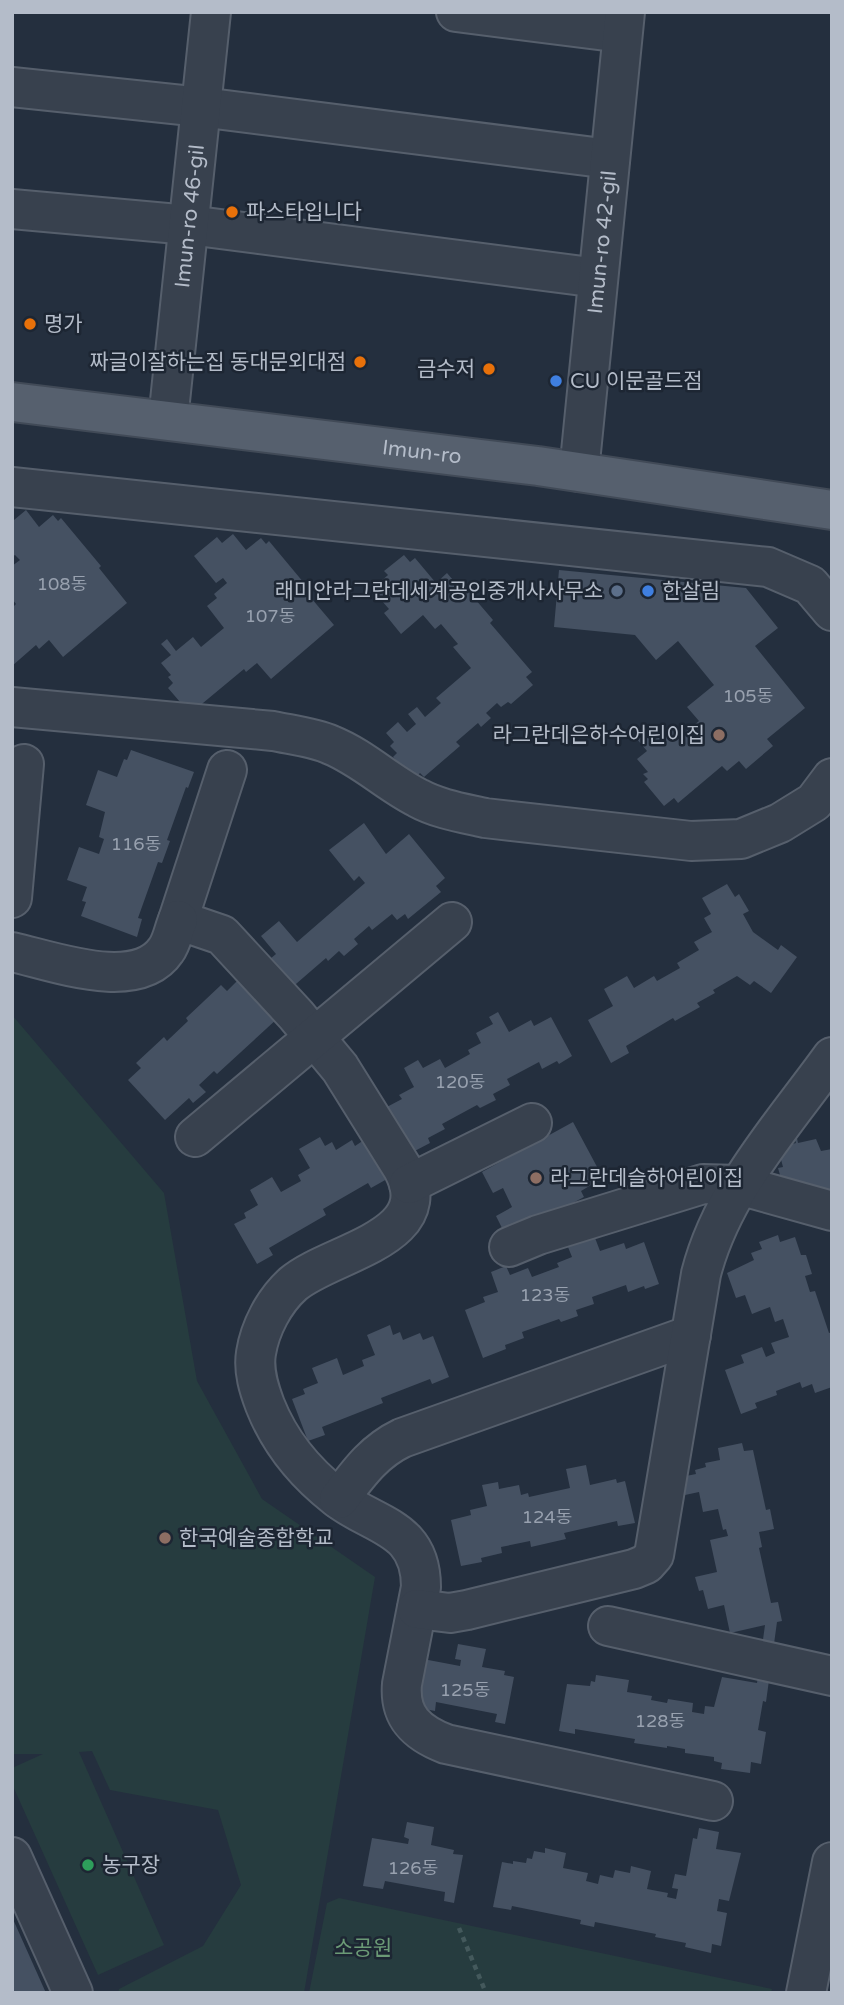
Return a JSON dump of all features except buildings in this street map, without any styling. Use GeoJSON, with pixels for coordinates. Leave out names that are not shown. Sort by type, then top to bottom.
{"type":"FeatureCollection","features":[{"type":"Feature","properties":{"kind":"main road","name":"Imun-ro"},"geometry":{"type":"LineString","coordinates":[[12,402],[579,472],[832,510]]}},
{"type":"Feature","properties":{"kind":"street","name":"Imun-ro 46-gil"},"geometry":{"type":"LineString","coordinates":[[168,420],[211,12]]}},
{"type":"Feature","properties":{"kind":"street"},"geometry":{"type":"LineString","coordinates":[[456,12],[624,23]]}},
{"type":"Feature","properties":{"kind":"street","name":"Imun-ro 42-gil"},"geometry":{"type":"LineString","coordinates":[[579,472],[624,23]]}},
{"type":"Feature","properties":{"kind":"street"},"geometry":{"type":"LineString","coordinates":[[12,88],[201,107],[610,159]]}},
{"type":"Feature","properties":{"kind":"street"},"geometry":{"type":"LineString","coordinates":[[12,209],[189,225],[598,278]]}},
{"type":"Feature","properties":{"kind":"street"},"geometry":{"type":"LineString","coordinates":[[12,487],[768,567],[810,585],[832,611]]}},
{"type":"Feature","properties":{"kind":"street"},"geometry":{"type":"LineString","coordinates":[[12,707],[273,731],[330,744],[418,799],[466,814],[691,841],[741,839],[780,823],[814,802],[832,778]]}},
{"type":"Feature","properties":{"kind":"street"},"geometry":{"type":"LineString","coordinates":[[12,898],[23,764]]}},
{"type":"Feature","properties":{"kind":"street"},"geometry":{"type":"LineString","coordinates":[[12,952],[106,973],[141,970],[166,950],[228,770]]}},
{"type":"Feature","properties":{"kind":"street"},"geometry":{"type":"LineString","coordinates":[[178,920],[222,935],[315,1037],[340,1068],[409,1184],[409,1205],[399,1224],[391,1232],[308,1274],[294,1283],[280,1298],[257,1347],[255,1370],[273,1424],[296,1459],[339,1499],[396,1531],[408,1541],[416,1555],[421,1572],[401,1697],[409,1721],[419,1731],[446,1744],[713,1801]]}},
{"type":"Feature","properties":{"kind":"street"},"geometry":{"type":"LineString","coordinates":[[195,1137],[452,922]]}},
{"type":"Feature","properties":{"kind":"street"},"geometry":{"type":"LineString","coordinates":[[417,1609],[450,1612],[467,1610],[646,1564],[654,1555],[706,1253],[713,1233],[739,1185],[832,1057]]}},
{"type":"Feature","properties":{"kind":"street"},"geometry":{"type":"LineString","coordinates":[[409,1184],[532,1123]]}},
{"type":"Feature","properties":{"kind":"street"},"geometry":{"type":"LineString","coordinates":[[509,1247],[538,1235],[703,1184],[739,1185],[832,1211]]}},
{"type":"Feature","properties":{"kind":"street"},"geometry":{"type":"LineString","coordinates":[[339,1499],[371,1458],[384,1446],[401,1438],[691,1335]]}},
{"type":"Feature","properties":{"kind":"street"},"geometry":{"type":"LineString","coordinates":[[608,1626],[832,1676]]}},
{"type":"Feature","properties":{"kind":"street"},"geometry":{"type":"LineString","coordinates":[[12,1857],[73,1993]]}},
{"type":"Feature","properties":{"kind":"street"},"geometry":{"type":"LineString","coordinates":[[806,1993],[832,1862]]}},
{"type":"Feature","properties":{"kind":"path"},"geometry":{"type":"LineString","coordinates":[[459,1928],[486,1993]]}},
{"type":"Feature","properties":{"kind":"green space","name":"한국예술종합학교"},"geometry":{"type":"Polygon","coordinates":[[[12,1015],[164,1193],[197,1381],[262,1499],[375,1577],[304,1993],[118,1993],[119,1989],[203,1946],[241,1885],[218,1810],[110,1790],[92,1751],[79,1752],[164,1945],[98,1975],[12,1784],[12,1768],[43,1754],[12,1754],[12,1015]]]}},
{"type":"Feature","properties":{"kind":"green space","name":"소공원"},"geometry":{"type":"Polygon","coordinates":[[[339,1898],[772,1989],[771,1993],[309,1993],[327,1903],[339,1898]]]}},
{"type":"Feature","properties":{"kind":"place","name":"파스타입니다"},"geometry":{"type":"Point","coordinates":[232,212]}},
{"type":"Feature","properties":{"kind":"place","name":"명가"},"geometry":{"type":"Point","coordinates":[30,324]}},
{"type":"Feature","properties":{"kind":"place","name":"짜글이잘하는집 동대문외대점"},"geometry":{"type":"Point","coordinates":[360,362]}},
{"type":"Feature","properties":{"kind":"place","name":"금수저"},"geometry":{"type":"Point","coordinates":[489,369]}},
{"type":"Feature","properties":{"kind":"place","name":"CU 이문골드점"},"geometry":{"type":"Point","coordinates":[556,381]}},
{"type":"Feature","properties":{"kind":"place","name":"래미안라그란데세계공인중개사사무소"},"geometry":{"type":"Point","coordinates":[617,591]}},
{"type":"Feature","properties":{"kind":"place","name":"한살림"},"geometry":{"type":"Point","coordinates":[648,591]}},
{"type":"Feature","properties":{"kind":"place","name":"라그란데은하수어린이집"},"geometry":{"type":"Point","coordinates":[719,735]}},
{"type":"Feature","properties":{"kind":"place","name":"라그란데슬하어린이집"},"geometry":{"type":"Point","coordinates":[536,1178]}},
{"type":"Feature","properties":{"kind":"place","name":"한국예술종합학교"},"geometry":{"type":"Point","coordinates":[165,1538]}},
{"type":"Feature","properties":{"kind":"place","name":"농구장"},"geometry":{"type":"Point","coordinates":[88,1865]}}]}
